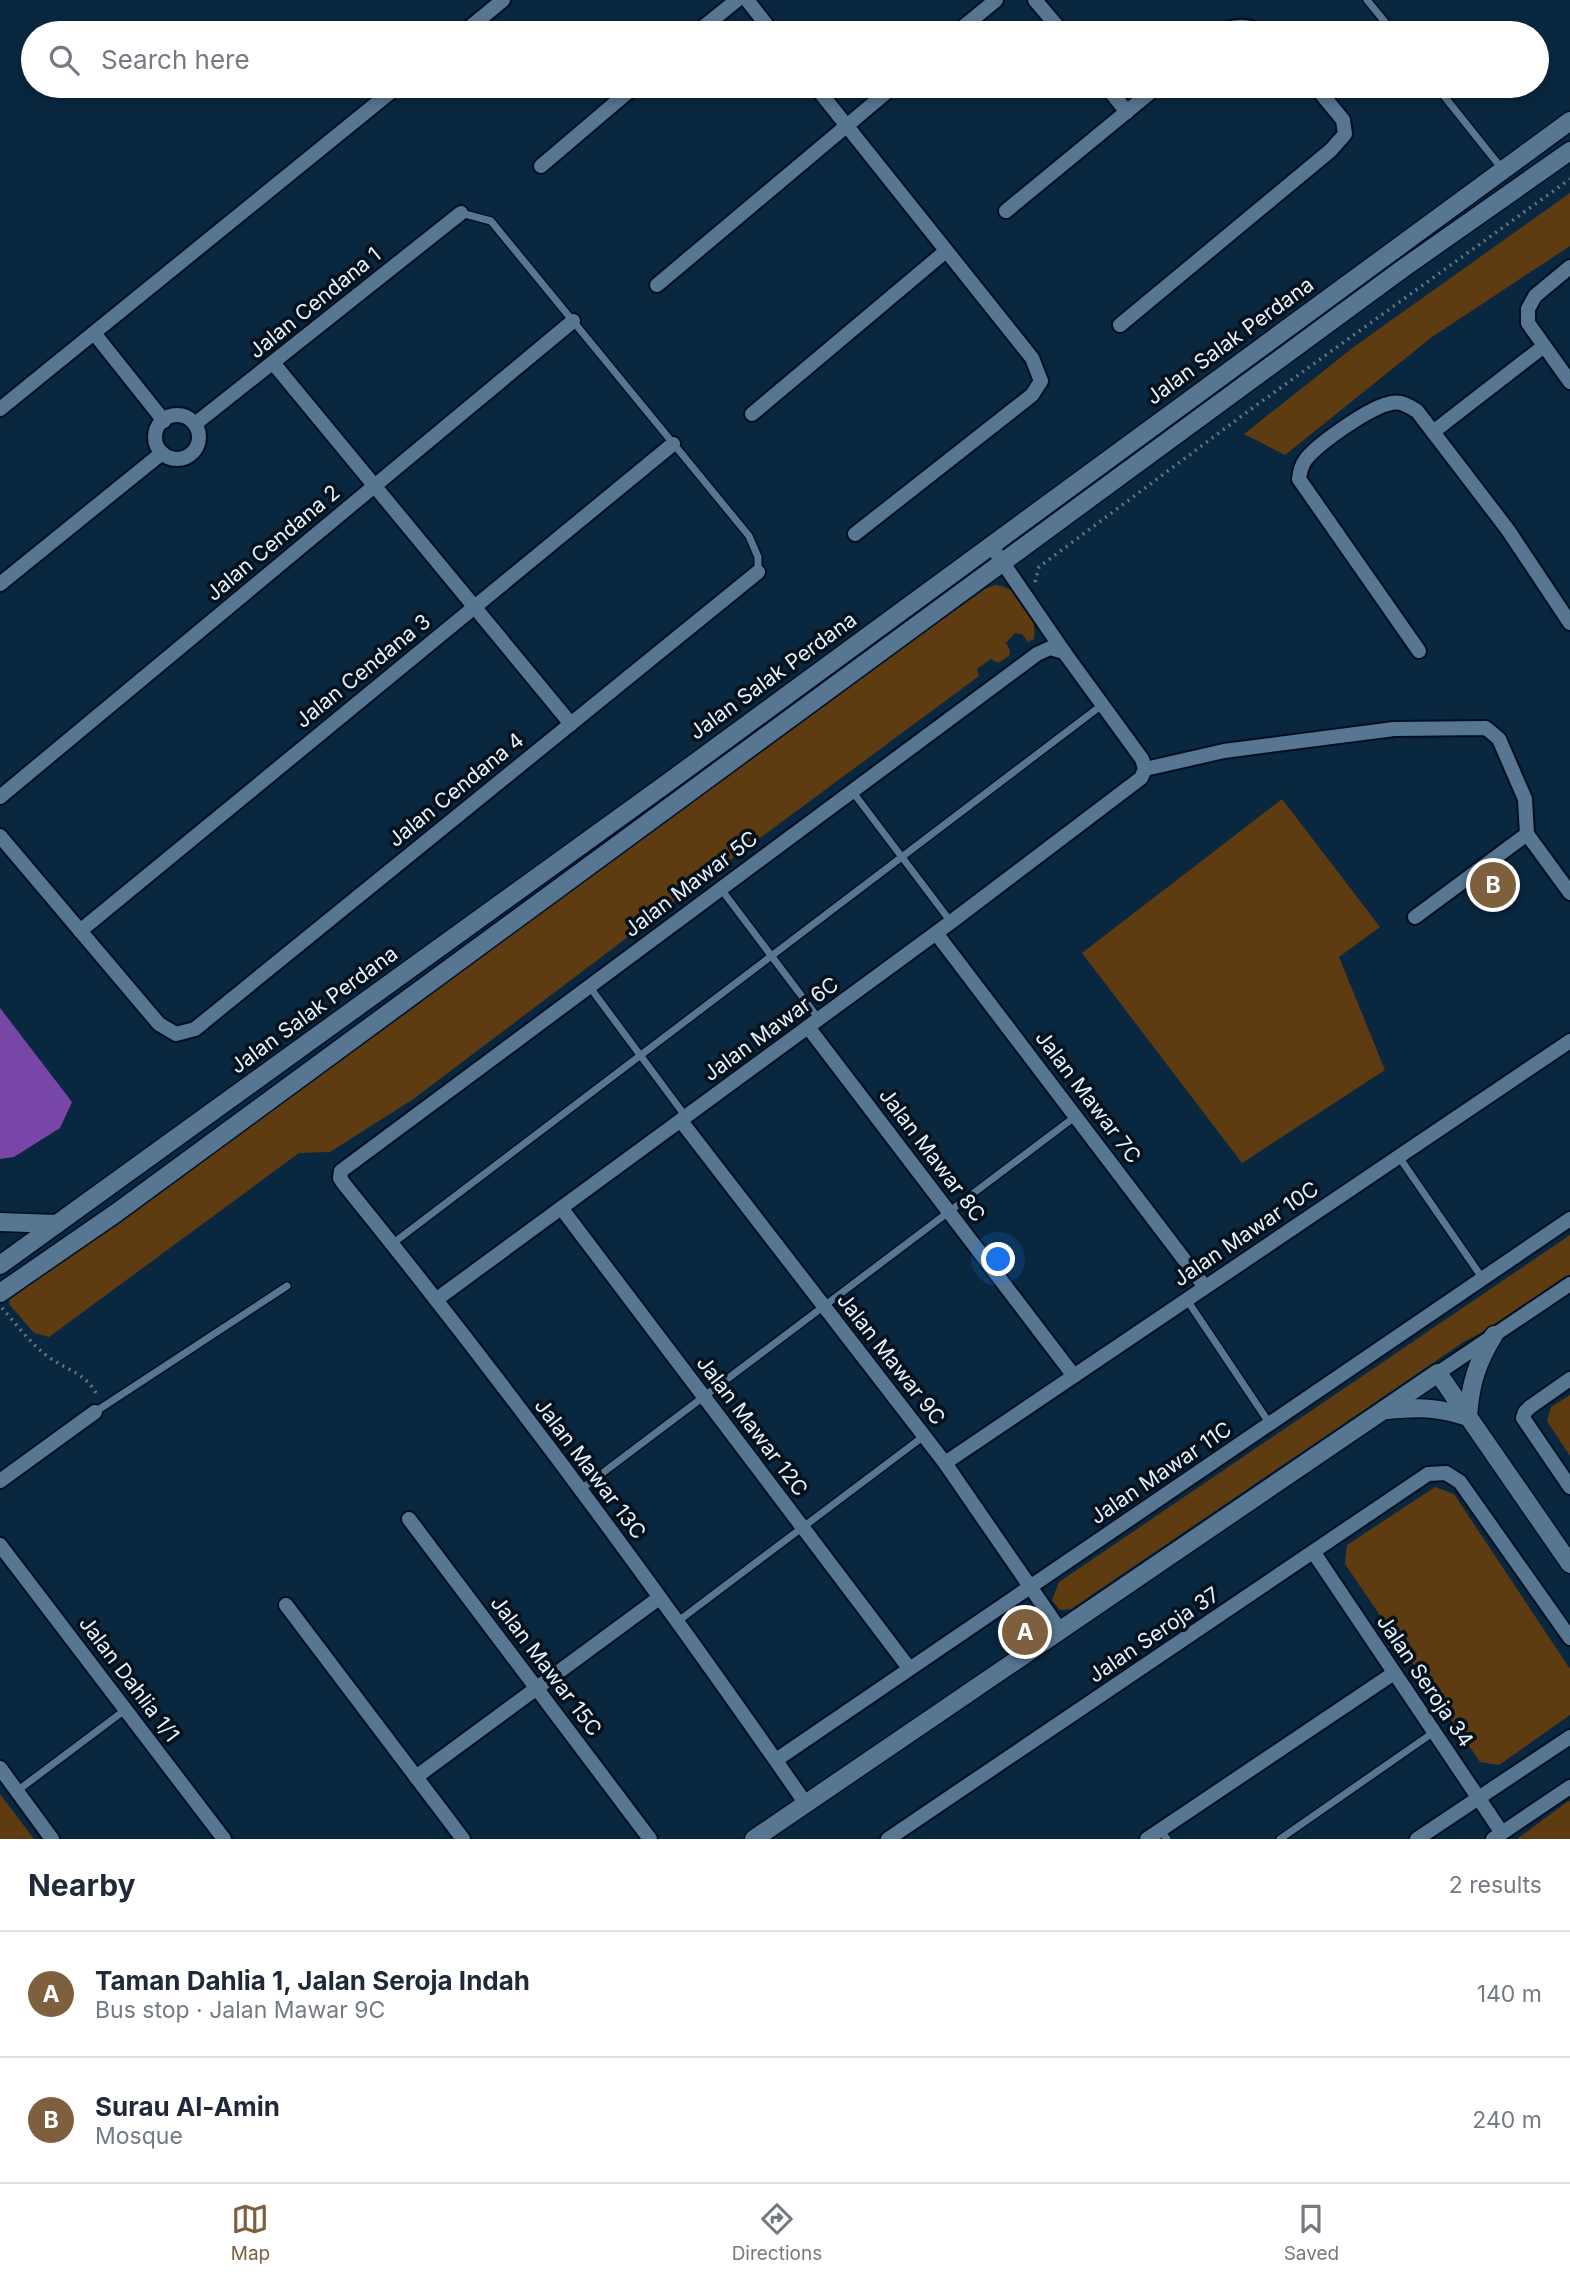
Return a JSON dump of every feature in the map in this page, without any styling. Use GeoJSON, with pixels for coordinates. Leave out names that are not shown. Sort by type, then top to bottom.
{"type":"FeatureCollection","features":[{"type":"Feature","properties":{"kind":"street"},"geometry":{"type":"LineString","coordinates":[[478,21],[503,0]]}},
{"type":"Feature","properties":{"kind":"street"},"geometry":{"type":"LineString","coordinates":[[711,21],[737,0]]}},
{"type":"Feature","properties":{"kind":"street"},"geometry":{"type":"LineString","coordinates":[[747,0],[764,21]]}},
{"type":"Feature","properties":{"kind":"street"},"geometry":{"type":"LineString","coordinates":[[971,21],[996,0]]}},
{"type":"Feature","properties":{"kind":"street"},"geometry":{"type":"LineString","coordinates":[[1035,0],[1053,21]]}},
{"type":"Feature","properties":{"kind":"street"},"geometry":{"type":"LineString","coordinates":[[0,409],[383,98]]}},
{"type":"Feature","properties":{"kind":"street"},"geometry":{"type":"LineString","coordinates":[[541,166],[621,98]]}},
{"type":"Feature","properties":{"kind":"street"},"geometry":{"type":"LineString","coordinates":[[825,98],[1032,358],[1041,380],[1031,395],[855,534]]}},
{"type":"Feature","properties":{"kind":"street"},"geometry":{"type":"LineString","coordinates":[[657,285],[880,98]]}},
{"type":"Feature","properties":{"kind":"street"},"geometry":{"type":"LineString","coordinates":[[1115,98],[1127,112]]}},
{"type":"Feature","properties":{"kind":"street"},"geometry":{"type":"LineString","coordinates":[[1006,211],[1144,98]]}},
{"type":"Feature","properties":{"kind":"street"},"geometry":{"type":"LineString","coordinates":[[1119,325],[1331,150],[1345,134],[1343,120],[1325,98]]}},
{"type":"Feature","properties":{"kind":"street","name":"Jalan Salak Perdana"},"geometry":{"type":"LineString","coordinates":[[0,1265],[666,784],[1570,121]]}},
{"type":"Feature","properties":{"kind":"street","name":"Jalan Salak Perdana"},"geometry":{"type":"LineString","coordinates":[[0,1293],[116,1213],[1394,275],[1570,151]]}},
{"type":"Feature","properties":{"kind":"street","name":"Jalan Cendana 1"},"geometry":{"type":"LineString","coordinates":[[195,425],[461,213]]}},
{"type":"Feature","properties":{"kind":"street"},"geometry":{"type":"LineString","coordinates":[[752,414],[946,251]]}},
{"type":"Feature","properties":{"kind":"street"},"geometry":{"type":"LineString","coordinates":[[1570,267],[1535,296],[1528,309],[1528,323],[1570,382]]}},
{"type":"Feature","properties":{"kind":"street","name":"Jalan Cendana 2"},"geometry":{"type":"LineString","coordinates":[[0,797],[573,321]]}},
{"type":"Feature","properties":{"kind":"street"},"geometry":{"type":"LineString","coordinates":[[94,333],[163,421]]}},
{"type":"Feature","properties":{"kind":"street"},"geometry":{"type":"LineString","coordinates":[[1433,432],[1544,346]]}},
{"type":"Feature","properties":{"kind":"street"},"geometry":{"type":"LineString","coordinates":[[274,364],[571,724]]}},
{"type":"Feature","properties":{"kind":"street"},"geometry":{"type":"LineString","coordinates":[[1419,651],[1299,479],[1300,469],[1307,457],[1361,414],[1392,402],[1404,404],[1417,411],[1508,530],[1570,623]]}},
{"type":"Feature","properties":{"kind":"street"},"geometry":{"type":"LineString","coordinates":[[184,416],[195,425],[198,445],[188,456],[174,459],[162,453],[156,440],[163,421],[184,416]]}},
{"type":"Feature","properties":{"kind":"street","name":"Jalan Cendana 3"},"geometry":{"type":"LineString","coordinates":[[80,930],[673,444]]}},
{"type":"Feature","properties":{"kind":"street"},"geometry":{"type":"LineString","coordinates":[[0,584],[162,453]]}},
{"type":"Feature","properties":{"kind":"street"},"geometry":{"type":"LineString","coordinates":[[990,544],[1063,652],[1142,759],[1144,769],[1224,751],[1394,729],[1486,729],[1500,739],[1525,799],[1527,834],[1570,893]]}},
{"type":"Feature","properties":{"kind":"street","name":"Jalan Cendana 4"},"geometry":{"type":"LineString","coordinates":[[80,930],[159,1024],[176,1034],[195,1029],[758,572]]}},
{"type":"Feature","properties":{"kind":"street","name":"Jalan Mawar 5C"},"geometry":{"type":"LineString","coordinates":[[347,1165],[1037,654],[1050,648],[1063,652]]}},
{"type":"Feature","properties":{"kind":"street","name":"Jalan Mawar 6C"},"geometry":{"type":"LineString","coordinates":[[437,1299],[1128,790],[1141,778],[1144,769]]}},
{"type":"Feature","properties":{"kind":"street"},"geometry":{"type":"LineString","coordinates":[[1415,917],[1527,834]]}},
{"type":"Feature","properties":{"kind":"street"},"geometry":{"type":"LineString","coordinates":[[0,836],[80,930]]}},
{"type":"Feature","properties":{"kind":"street","name":"Jalan Mawar 7C"},"geometry":{"type":"LineString","coordinates":[[936,933],[1205,1287]]}},
{"type":"Feature","properties":{"kind":"street","name":"Jalan Mawar 8C"},"geometry":{"type":"LineString","coordinates":[[814,1023],[949,1211],[1074,1376]]}},
{"type":"Feature","properties":{"kind":"street","name":"Jalan Mawar 10C"},"geometry":{"type":"LineString","coordinates":[[945,1463],[1570,1041]]}},
{"type":"Feature","properties":{"kind":"street","name":"Jalan Mawar 9C"},"geometry":{"type":"LineString","coordinates":[[684,1119],[945,1463],[1060,1630]]}},
{"type":"Feature","properties":{"kind":"street","name":"Jalan Mawar 13C"},"geometry":{"type":"LineString","coordinates":[[347,1165],[341,1171],[344,1184],[437,1299],[659,1598],[806,1804]]}},
{"type":"Feature","properties":{"kind":"street","name":"Jalan Mawar 12C"},"geometry":{"type":"LineString","coordinates":[[562,1209],[909,1668]]}},
{"type":"Feature","properties":{"kind":"street","name":"Jalan Mawar 11C"},"geometry":{"type":"LineString","coordinates":[[776,1760],[1570,1219]]}},
{"type":"Feature","properties":{"kind":"street"},"geometry":{"type":"LineString","coordinates":[[0,1222],[57,1224]]}},
{"type":"Feature","properties":{"kind":"street"},"geometry":{"type":"LineString","coordinates":[[754,1839],[1570,1284]]}},
{"type":"Feature","properties":{"kind":"street"},"geometry":{"type":"LineString","coordinates":[[1468,1417],[1471,1384],[1480,1358],[1494,1335]]}},
{"type":"Feature","properties":{"kind":"street"},"geometry":{"type":"LineString","coordinates":[[1438,1373],[1570,1564]]}},
{"type":"Feature","properties":{"kind":"street"},"geometry":{"type":"LineString","coordinates":[[1570,1379],[1530,1407],[1523,1418],[1570,1487]]}},
{"type":"Feature","properties":{"kind":"street"},"geometry":{"type":"LineString","coordinates":[[1383,1410],[1422,1407],[1468,1417]]}},
{"type":"Feature","properties":{"kind":"street"},"geometry":{"type":"LineString","coordinates":[[0,1481],[95,1412]]}},
{"type":"Feature","properties":{"kind":"street","name":"Jalan Seroja 37"},"geometry":{"type":"LineString","coordinates":[[888,1839],[906,1834],[1428,1474],[1446,1474],[1461,1482],[1570,1638]]}},
{"type":"Feature","properties":{"kind":"street","name":"Jalan Mawar 15C"},"geometry":{"type":"LineString","coordinates":[[409,1519],[650,1839]]}},
{"type":"Feature","properties":{"kind":"street","name":"Jalan Dahlia 1/1"},"geometry":{"type":"LineString","coordinates":[[0,1545],[224,1839]]}},
{"type":"Feature","properties":{"kind":"street","name":"Jalan Seroja 34"},"geometry":{"type":"LineString","coordinates":[[1314,1553],[1479,1798],[1497,1836]]}},
{"type":"Feature","properties":{"kind":"street"},"geometry":{"type":"LineString","coordinates":[[416,1777],[659,1598]]}},
{"type":"Feature","properties":{"kind":"street"},"geometry":{"type":"LineString","coordinates":[[286,1605],[463,1839]]}},
{"type":"Feature","properties":{"kind":"street"},"geometry":{"type":"LineString","coordinates":[[1147,1839],[1163,1835],[1394,1673]]}},
{"type":"Feature","properties":{"kind":"street"},"geometry":{"type":"LineString","coordinates":[[1417,1839],[1570,1737]]}},
{"type":"Feature","properties":{"kind":"street"},"geometry":{"type":"LineString","coordinates":[[0,1768],[52,1839]]}},
{"type":"Feature","properties":{"kind":"street"},"geometry":{"type":"LineString","coordinates":[[1497,1836],[1570,1787]]}},
{"type":"Feature","properties":{"kind":"lane"},"geometry":{"type":"LineString","coordinates":[[1367,0],[1384,21]]}},
{"type":"Feature","properties":{"kind":"lane"},"geometry":{"type":"LineString","coordinates":[[1446,98],[1504,171]]}},
{"type":"Feature","properties":{"kind":"lane"},"geometry":{"type":"LineString","coordinates":[[461,213],[491,221],[748,536],[758,557],[758,572]]}},
{"type":"Feature","properties":{"kind":"lane"},"geometry":{"type":"LineString","coordinates":[[392,1244],[1102,705]]}},
{"type":"Feature","properties":{"kind":"lane"},"geometry":{"type":"LineString","coordinates":[[852,791],[951,922]]}},
{"type":"Feature","properties":{"kind":"lane"},"geometry":{"type":"LineString","coordinates":[[720,888],[772,956],[814,1023]]}},
{"type":"Feature","properties":{"kind":"lane"},"geometry":{"type":"LineString","coordinates":[[588,986],[684,1119]]}},
{"type":"Feature","properties":{"kind":"lane"},"geometry":{"type":"LineString","coordinates":[[579,1490],[1076,1116]]}},
{"type":"Feature","properties":{"kind":"lane"},"geometry":{"type":"LineString","coordinates":[[1398,1157],[1483,1279]]}},
{"type":"Feature","properties":{"kind":"lane"},"geometry":{"type":"LineString","coordinates":[[95,1412],[287,1286]]}},
{"type":"Feature","properties":{"kind":"lane"},"geometry":{"type":"LineString","coordinates":[[1187,1299],[1270,1424]]}},
{"type":"Feature","properties":{"kind":"lane"},"geometry":{"type":"LineString","coordinates":[[677,1623],[924,1436]]}},
{"type":"Feature","properties":{"kind":"lane"},"geometry":{"type":"LineString","coordinates":[[17,1791],[125,1710]]}},
{"type":"Feature","properties":{"kind":"lane"},"geometry":{"type":"LineString","coordinates":[[1280,1839],[1434,1732]]}},
{"type":"Feature","properties":{"kind":"path"},"geometry":{"type":"LineString","coordinates":[[1030,602],[1039,568],[1247,412],[1570,179]]}},
{"type":"Feature","properties":{"kind":"path"},"geometry":{"type":"LineString","coordinates":[[0,1306],[48,1356],[72,1369],[93,1387],[99,1401],[95,1412]]}},
{"type":"Feature","properties":{"kind":"shaded area"},"geometry":{"type":"Polygon","coordinates":[[[1570,193],[1570,246],[1432,337],[1285,455],[1244,434],[1355,346],[1570,193]]]}},
{"type":"Feature","properties":{"kind":"shaded area"},"geometry":{"type":"Polygon","coordinates":[[[995,585],[1012,591],[1025,603],[1033,620],[1034,639],[1028,642],[1022,634],[1015,633],[1006,643],[1010,650],[1009,656],[998,663],[991,659],[977,669],[979,676],[412,1100],[330,1152],[299,1153],[49,1337],[34,1333],[9,1304],[10,1299],[854,683],[985,589],[995,585]]]}},
{"type":"Feature","properties":{"kind":"shaded area"},"geometry":{"type":"Polygon","coordinates":[[[1282,799],[1380,927],[1339,957],[1385,1070],[1242,1163],[1082,953],[1282,799]]]}},
{"type":"Feature","properties":{"kind":"shaded area"},"geometry":{"type":"Polygon","coordinates":[[[0,1008],[72,1102],[60,1128],[14,1157],[0,1159],[0,1008]]]}},
{"type":"Feature","properties":{"kind":"shaded area"},"geometry":{"type":"Polygon","coordinates":[[[1570,1235],[1570,1276],[1465,1341],[1071,1609],[1060,1610],[1052,1600],[1059,1582],[1570,1235]]]}},
{"type":"Feature","properties":{"kind":"shaded area"},"geometry":{"type":"Polygon","coordinates":[[[1570,1395],[1570,1456],[1547,1421],[1551,1407],[1570,1395]]]}},
{"type":"Feature","properties":{"kind":"shaded area"},"geometry":{"type":"Polygon","coordinates":[[[1435,1487],[1454,1494],[1570,1669],[1570,1715],[1499,1765],[1480,1762],[1345,1564],[1347,1545],[1435,1487]]]}},
{"type":"Feature","properties":{"kind":"shaded area"},"geometry":{"type":"Polygon","coordinates":[[[0,1794],[34,1839],[0,1839],[0,1794]]]}},
{"type":"Feature","properties":{"kind":"shaded area"},"geometry":{"type":"Polygon","coordinates":[[[1570,1801],[1570,1839],[1517,1839],[1567,1802],[1570,1801]]]}},
{"type":"Feature","properties":{"kind":"place","name":"Surau Al-Amin"},"geometry":{"type":"Point","coordinates":[1493,885]}},
{"type":"Feature","properties":{"kind":"place","name":"Taman Dahlia 1, Jalan Seroja Indah"},"geometry":{"type":"Point","coordinates":[1025,1632]}}]}
